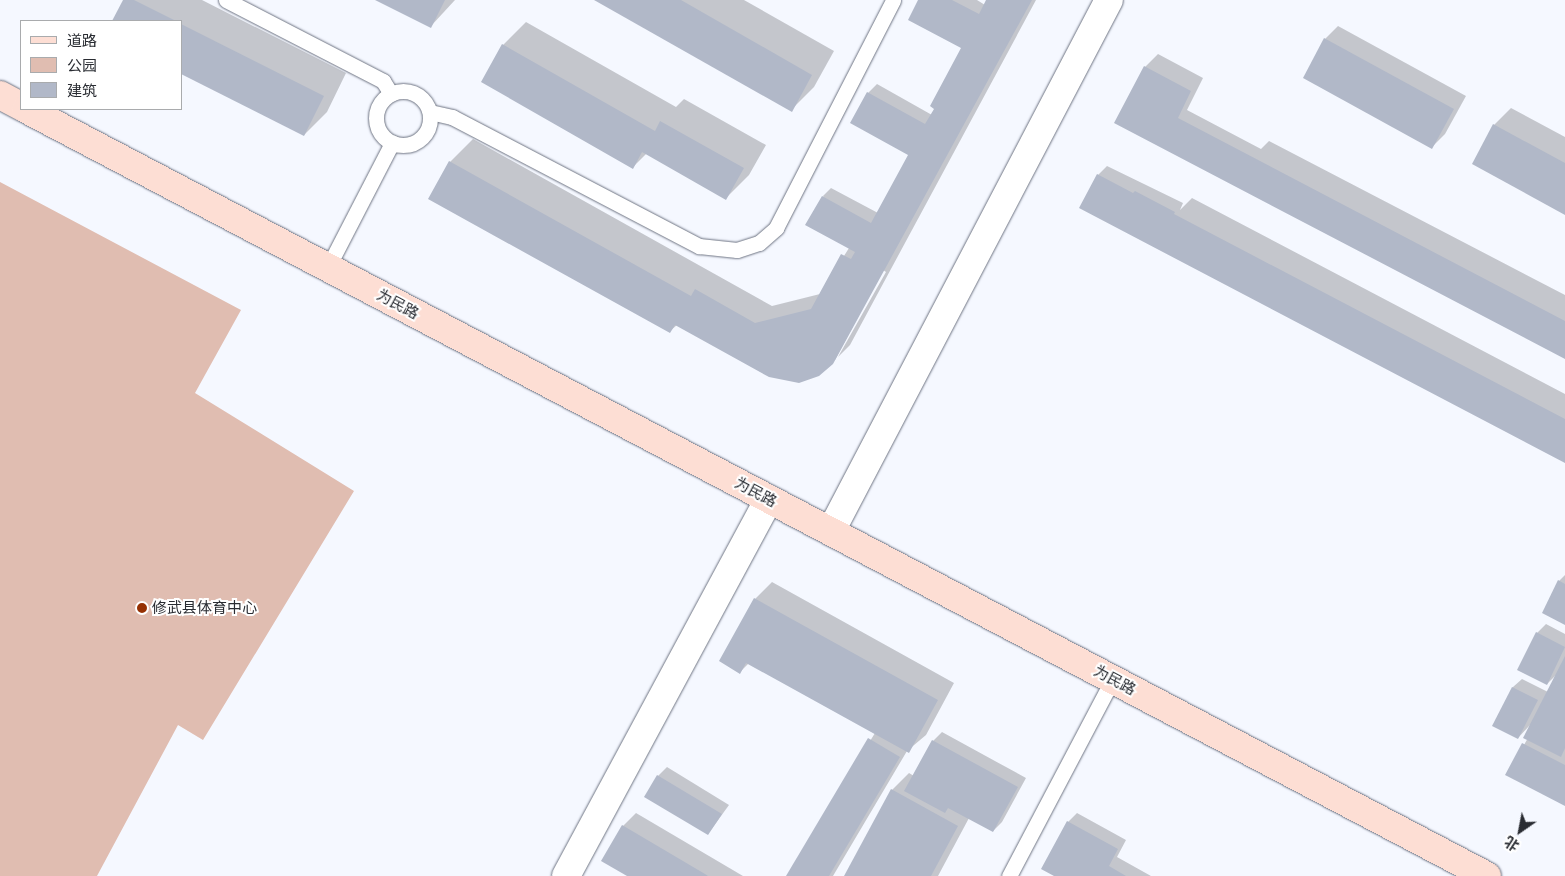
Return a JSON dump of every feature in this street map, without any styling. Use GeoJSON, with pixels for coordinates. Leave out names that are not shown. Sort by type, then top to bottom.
{"type":"FeatureCollection","features":[{"type":"Feature","properties":{"kind":"main road"},"geometry":{"type":"LineString","coordinates":[[0,95],[20,105]]}},
{"type":"Feature","properties":{"kind":"main road","name":"为民路"},"geometry":{"type":"LineString","coordinates":[[28,110],[1486,876]]}},
{"type":"Feature","properties":{"kind":"street"},"geometry":{"type":"LineString","coordinates":[[831,531],[1109,0]]}},
{"type":"Feature","properties":{"kind":"street"},"geometry":{"type":"LineString","coordinates":[[566,876],[769,499]]}},
{"type":"Feature","properties":{"kind":"lane"},"geometry":{"type":"LineString","coordinates":[[226,0],[383,81],[391,94]]}},
{"type":"Feature","properties":{"kind":"lane"},"geometry":{"type":"LineString","coordinates":[[430,112],[452,117],[699,246],[737,250],[759,243],[776,228],[893,0]]}},
{"type":"Feature","properties":{"kind":"lane"},"geometry":{"type":"LineString","coordinates":[[409,91],[420,96],[430,112],[431,122],[421,139],[412,144],[392,143],[378,129],[375,117],[378,105],[391,94],[409,91]]}},
{"type":"Feature","properties":{"kind":"lane"},"geometry":{"type":"LineString","coordinates":[[328,267],[392,143]]}},
{"type":"Feature","properties":{"kind":"lane"},"geometry":{"type":"LineString","coordinates":[[1009,876],[1113,679]]}},
{"type":"Feature","properties":{"kind":"green space","name":"修武县体育中心"},"geometry":{"type":"Polygon","coordinates":[[[0,182],[241,310],[195,393],[354,491],[203,740],[178,725],[97,876],[0,876],[0,182]]]}},
{"type":"Feature","properties":{"kind":"building"},"geometry":{"type":"Polygon","coordinates":[[[123,0],[134,0],[174,20],[113,20],[123,0]]]}},
{"type":"Feature","properties":{"kind":"building"},"geometry":{"type":"Polygon","coordinates":[[[375,0],[445,0],[431,28],[375,0]]]}},
{"type":"Feature","properties":{"kind":"building"},"geometry":{"type":"Polygon","coordinates":[[[594,0],[681,0],[812,75],[792,112],[594,0]]]}},
{"type":"Feature","properties":{"kind":"building"},"geometry":{"type":"Polygon","coordinates":[[[918,0],[952,0],[979,14],[986,0],[1032,0],[833,364],[819,376],[799,383],[769,377],[675,325],[670,333],[428,199],[449,161],[691,296],[695,289],[755,323],[811,309],[841,254],[851,259],[855,252],[805,225],[822,196],[871,223],[908,155],[850,123],[867,92],[925,124],[934,109],[930,106],[961,48],[908,20],[918,0]]]}},
{"type":"Feature","properties":{"kind":"building"},"geometry":{"type":"Polygon","coordinates":[[[182,25],[324,96],[304,136],[182,75],[182,25]]]}},
{"type":"Feature","properties":{"kind":"building"},"geometry":{"type":"Polygon","coordinates":[[[1324,38],[1454,109],[1432,149],[1303,78],[1324,38]]]}},
{"type":"Feature","properties":{"kind":"building"},"geometry":{"type":"Polygon","coordinates":[[[502,44],[655,131],[660,121],[744,168],[726,200],[642,152],[633,169],[481,82],[502,44]]]}},
{"type":"Feature","properties":{"kind":"building"},"geometry":{"type":"Polygon","coordinates":[[[1144,66],[1191,91],[1178,118],[1565,321],[1565,359],[1114,123],[1144,66]]]}},
{"type":"Feature","properties":{"kind":"building"},"geometry":{"type":"Polygon","coordinates":[[[1493,124],[1565,163],[1565,215],[1472,164],[1493,124]]]}},
{"type":"Feature","properties":{"kind":"building"},"geometry":{"type":"Polygon","coordinates":[[[1097,174],[1133,193],[1135,191],[1175,212],[1174,214],[1565,419],[1565,463],[1079,208],[1097,174]]]}},
{"type":"Feature","properties":{"kind":"building"},"geometry":{"type":"Polygon","coordinates":[[[1558,580],[1565,584],[1565,625],[1542,613],[1558,580]]]}},
{"type":"Feature","properties":{"kind":"building"},"geometry":{"type":"Polygon","coordinates":[[[754,598],[938,700],[909,753],[746,663],[740,674],[719,661],[754,598]]]}},
{"type":"Feature","properties":{"kind":"building"},"geometry":{"type":"Polygon","coordinates":[[[1536,632],[1565,647],[1547,685],[1517,670],[1536,632]]]}},
{"type":"Feature","properties":{"kind":"building"},"geometry":{"type":"Polygon","coordinates":[[[1565,656],[1565,748],[1561,757],[1523,738],[1565,656]]]}},
{"type":"Feature","properties":{"kind":"building"},"geometry":{"type":"Polygon","coordinates":[[[1512,687],[1538,700],[1518,739],[1492,726],[1512,687]]]}},
{"type":"Feature","properties":{"kind":"building"},"geometry":{"type":"Polygon","coordinates":[[[868,738],[900,757],[829,876],[786,876],[868,738]]]}},
{"type":"Feature","properties":{"kind":"building"},"geometry":{"type":"Polygon","coordinates":[[[932,740],[1018,787],[993,832],[948,808],[945,813],[904,791],[932,740]]]}},
{"type":"Feature","properties":{"kind":"building"},"geometry":{"type":"Polygon","coordinates":[[[1522,743],[1565,765],[1565,806],[1505,775],[1522,743]]]}},
{"type":"Feature","properties":{"kind":"building"},"geometry":{"type":"Polygon","coordinates":[[[657,775],[722,814],[708,835],[644,797],[657,775]]]}},
{"type":"Feature","properties":{"kind":"building"},"geometry":{"type":"Polygon","coordinates":[[[891,789],[958,826],[931,876],[844,876],[891,789]]]}},
{"type":"Feature","properties":{"kind":"building"},"geometry":{"type":"Polygon","coordinates":[[[1067,821],[1118,849],[1109,866],[1126,876],[1054,876],[1041,869],[1067,821]]]}},
{"type":"Feature","properties":{"kind":"building"},"geometry":{"type":"Polygon","coordinates":[[[622,825],[708,876],[627,876],[601,861],[622,825]]]}},
{"type":"Feature","properties":{"kind":"place","name":"修武县体育中心"},"geometry":{"type":"Point","coordinates":[142,608]}}]}
